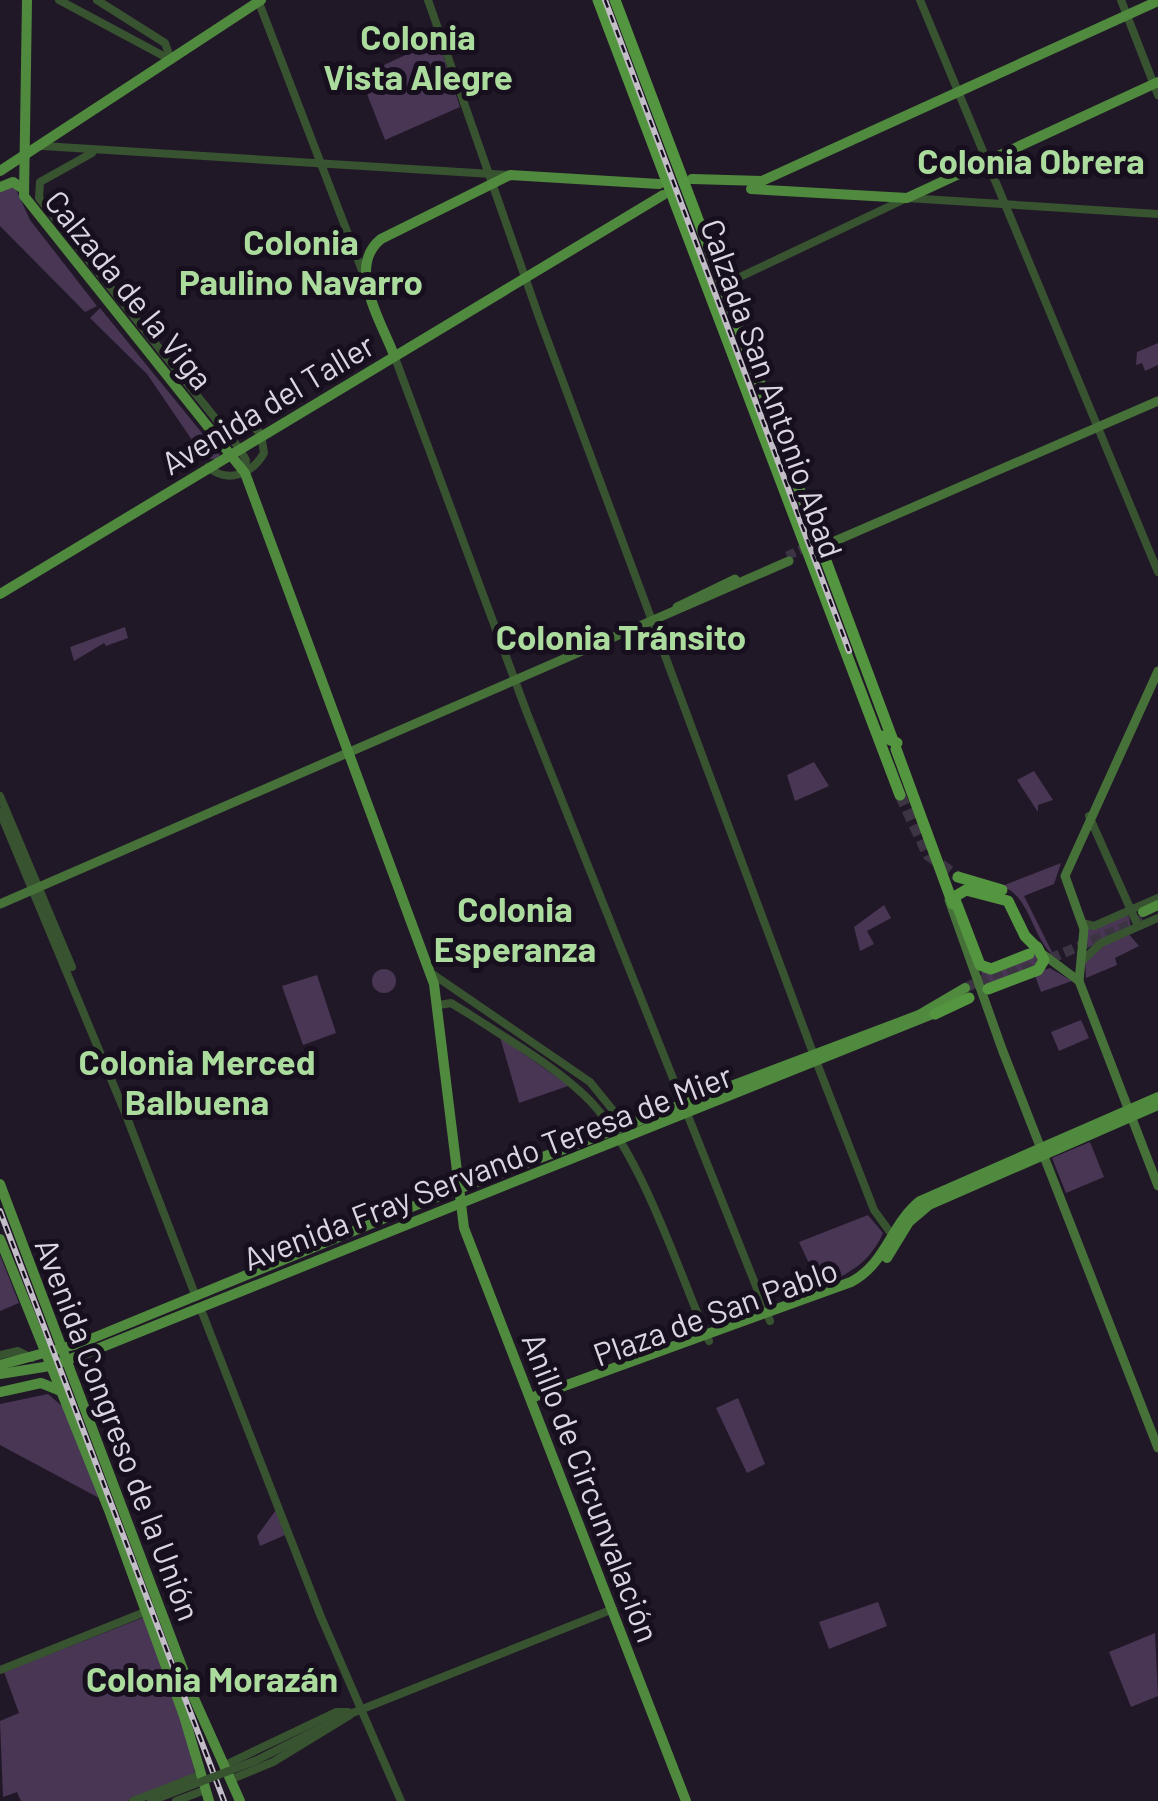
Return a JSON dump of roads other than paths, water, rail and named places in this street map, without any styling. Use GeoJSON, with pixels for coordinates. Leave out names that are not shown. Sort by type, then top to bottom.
{"type":"FeatureCollection","features":[{"type":"Feature","properties":{"kind":"highway","name":"Calzada San Antonio Abad"},"geometry":{"type":"LineString","coordinates":[[598,0],[900,795]]}},
{"type":"Feature","properties":{"kind":"highway","name":"Calzada San Antonio Abad"},"geometry":{"type":"LineString","coordinates":[[616,0],[949,900]]}},
{"type":"Feature","properties":{"kind":"highway"},"geometry":{"type":"LineString","coordinates":[[861,700],[893,742]]}},
{"type":"Feature","properties":{"kind":"highway"},"geometry":{"type":"LineString","coordinates":[[958,877],[1014,898],[1037,953],[1038,970],[988,989]]}},
{"type":"Feature","properties":{"kind":"highway"},"geometry":{"type":"LineString","coordinates":[[962,890],[1002,898],[1013,906],[1037,953],[984,968],[954,897],[962,890]]}},
{"type":"Feature","properties":{"kind":"highway"},"geometry":{"type":"LineString","coordinates":[[949,900],[960,912]]}},
{"type":"Feature","properties":{"kind":"highway"},"geometry":{"type":"LineString","coordinates":[[934,1014],[967,993]]}},
{"type":"Feature","properties":{"kind":"main road","name":"Calzada de la Viga"},"geometry":{"type":"LineString","coordinates":[[27,0],[22,188],[32,211],[78,268],[235,450],[431,972],[438,1005]]}},
{"type":"Feature","properties":{"kind":"main road"},"geometry":{"type":"LineString","coordinates":[[0,172],[259,0]]}},
{"type":"Feature","properties":{"kind":"main road"},"geometry":{"type":"LineString","coordinates":[[1156,87],[907,198],[694,182],[755,184],[1158,1]]}},
{"type":"Feature","properties":{"kind":"main road","name":"Avenida del Taller"},"geometry":{"type":"LineString","coordinates":[[0,594],[661,190],[510,176],[490,179]]}},
{"type":"Feature","properties":{"kind":"main road"},"geometry":{"type":"LineString","coordinates":[[394,355],[363,273],[376,242],[490,179]]}},
{"type":"Feature","properties":{"kind":"main road"},"geometry":{"type":"LineString","coordinates":[[0,187],[13,182],[22,188]]}},
{"type":"Feature","properties":{"kind":"main road"},"geometry":{"type":"LineString","coordinates":[[78,268],[100,276]]}},
{"type":"Feature","properties":{"kind":"main road"},"geometry":{"type":"LineString","coordinates":[[367,371],[382,351],[383,326]]}},
{"type":"Feature","properties":{"kind":"main road"},"geometry":{"type":"LineString","coordinates":[[834,538],[932,493],[946,492],[1158,402]]}},
{"type":"Feature","properties":{"kind":"main road"},"geometry":{"type":"LineString","coordinates":[[0,904],[788,559]]}},
{"type":"Feature","properties":{"kind":"main road"},"geometry":{"type":"LineString","coordinates":[[1158,672],[1065,870],[1082,923],[1079,980],[1158,1186]]}},
{"type":"Feature","properties":{"kind":"main road"},"geometry":{"type":"LineString","coordinates":[[949,900],[985,1005],[1158,1448]]}},
{"type":"Feature","properties":{"kind":"main road"},"geometry":{"type":"LineString","coordinates":[[1037,953],[1079,980]]}},
{"type":"Feature","properties":{"kind":"main road","name":"Avenida Fray Servando Teresa de Mier"},"geometry":{"type":"LineString","coordinates":[[815,1058],[967,993]]}},
{"type":"Feature","properties":{"kind":"main road","name":"Anillo de Circunvalación"},"geometry":{"type":"LineString","coordinates":[[438,1005],[464,1228],[686,1801]]}},
{"type":"Feature","properties":{"kind":"main road","name":"Avenida Fray Servando Teresa de Mier"},"geometry":{"type":"LineString","coordinates":[[0,1376],[65,1355],[198,1302],[612,1130],[625,1125],[633,1128],[934,1014]]}},
{"type":"Feature","properties":{"kind":"main road"},"geometry":{"type":"LineString","coordinates":[[895,1239],[929,1204],[1158,1097]]}},
{"type":"Feature","properties":{"kind":"main road"},"geometry":{"type":"LineString","coordinates":[[1130,1113],[1158,1105]]}},
{"type":"Feature","properties":{"kind":"main road","name":"Avenida Fray Servando Teresa de Mier"},"geometry":{"type":"LineString","coordinates":[[458,1195],[619,1140],[687,1108]]}},
{"type":"Feature","properties":{"kind":"main road","name":"Avenida Congreso de la Unión"},"geometry":{"type":"LineString","coordinates":[[0,1184],[157,1602],[240,1801]]}},
{"type":"Feature","properties":{"kind":"main road","name":"Avenida Congreso de la Unión"},"geometry":{"type":"LineString","coordinates":[[0,1239],[119,1537],[184,1716],[207,1795]]}},
{"type":"Feature","properties":{"kind":"main road","name":"Plaza de San Pablo"},"geometry":{"type":"LineString","coordinates":[[532,1401],[799,1310],[862,1283],[880,1268],[895,1239]]}},
{"type":"Feature","properties":{"kind":"main road","name":"Plaza de San Pablo"},"geometry":{"type":"LineString","coordinates":[[769,1318],[864,1275],[895,1239]]}},
{"type":"Feature","properties":{"kind":"main road"},"geometry":{"type":"LineString","coordinates":[[783,1310],[799,1310]]}},
{"type":"Feature","properties":{"kind":"main road","name":"Avenida Fray Servando Teresa de Mier"},"geometry":{"type":"LineString","coordinates":[[0,1365],[32,1358],[48,1360]]}},
{"type":"Feature","properties":{"kind":"main road"},"geometry":{"type":"LineString","coordinates":[[0,1392],[47,1383],[65,1396]]}},
{"type":"Feature","properties":{"kind":"main road"},"geometry":{"type":"LineString","coordinates":[[119,1537],[136,1546]]}},
{"type":"Feature","properties":{"kind":"street"},"geometry":{"type":"LineString","coordinates":[[59,0],[171,60]]}},
{"type":"Feature","properties":{"kind":"street"},"geometry":{"type":"LineString","coordinates":[[97,0],[165,43],[171,60]]}},
{"type":"Feature","properties":{"kind":"street"},"geometry":{"type":"LineString","coordinates":[[259,0],[363,273]]}},
{"type":"Feature","properties":{"kind":"street"},"geometry":{"type":"LineString","coordinates":[[428,0],[524,277],[815,1058],[874,1210],[895,1239]]}},
{"type":"Feature","properties":{"kind":"street"},"geometry":{"type":"LineString","coordinates":[[920,0],[1158,572]]}},
{"type":"Feature","properties":{"kind":"street"},"geometry":{"type":"LineString","coordinates":[[1122,0],[1156,87]]}},
{"type":"Feature","properties":{"kind":"street"},"geometry":{"type":"LineString","coordinates":[[43,146],[92,153],[208,157],[490,179]]}},
{"type":"Feature","properties":{"kind":"street","name":"Calzada de la Viga"},"geometry":{"type":"LineString","coordinates":[[92,153],[40,182],[39,198],[220,425],[235,450]]}},
{"type":"Feature","properties":{"kind":"street"},"geometry":{"type":"LineString","coordinates":[[723,285],[907,198],[1158,214]]}},
{"type":"Feature","properties":{"kind":"street"},"geometry":{"type":"LineString","coordinates":[[394,355],[515,681],[769,1318]]}},
{"type":"Feature","properties":{"kind":"street","name":"Calzada de la Viga"},"geometry":{"type":"LineString","coordinates":[[220,425],[242,421],[261,434]]}},
{"type":"Feature","properties":{"kind":"street"},"geometry":{"type":"LineString","coordinates":[[208,467],[225,476],[244,473],[264,453],[261,434]]}},
{"type":"Feature","properties":{"kind":"street"},"geometry":{"type":"LineString","coordinates":[[0,796],[358,1711],[401,1801]]}},
{"type":"Feature","properties":{"kind":"street"},"geometry":{"type":"LineString","coordinates":[[0,812],[72,967]]}},
{"type":"Feature","properties":{"kind":"street"},"geometry":{"type":"LineString","coordinates":[[1089,816],[1149,912]]}},
{"type":"Feature","properties":{"kind":"street"},"geometry":{"type":"LineString","coordinates":[[1082,923],[1094,926],[1149,912]]}},
{"type":"Feature","properties":{"kind":"street"},"geometry":{"type":"LineString","coordinates":[[1080,962],[1101,943],[1149,912]]}},
{"type":"Feature","properties":{"kind":"street"},"geometry":{"type":"LineString","coordinates":[[431,972],[474,1006],[590,1082],[625,1125]]}},
{"type":"Feature","properties":{"kind":"street"},"geometry":{"type":"LineString","coordinates":[[438,1005],[451,1003],[470,1014],[574,1086],[612,1130],[708,1338]]}},
{"type":"Feature","properties":{"kind":"street","name":"Avenida Fray Servando Teresa de Mier"},"geometry":{"type":"LineString","coordinates":[[0,1355],[18,1351],[32,1358]]}},
{"type":"Feature","properties":{"kind":"street"},"geometry":{"type":"LineString","coordinates":[[0,1670],[146,1611],[157,1602]]}},
{"type":"Feature","properties":{"kind":"street"},"geometry":{"type":"LineString","coordinates":[[151,1801],[257,1760],[340,1718],[613,1609]]}},
{"type":"Feature","properties":{"kind":"street"},"geometry":{"type":"LineString","coordinates":[[226,1765],[336,1712],[358,1711]]}},
{"type":"Feature","properties":{"kind":"street"},"geometry":{"type":"LineString","coordinates":[[232,1779],[273,1762],[358,1711]]}},
{"type":"Feature","properties":{"kind":"street"},"geometry":{"type":"LineString","coordinates":[[132,1801],[200,1775]]}},
{"type":"Feature","properties":{"kind":"street"},"geometry":{"type":"LineString","coordinates":[[176,1801],[207,1795]]}},
{"type":"Feature","properties":{"kind":"tunnel"},"geometry":{"type":"LineString","coordinates":[[787,556],[833,535]]}},
{"type":"Feature","properties":{"kind":"tunnel"},"geometry":{"type":"LineString","coordinates":[[900,795],[928,855],[958,877]]}},
{"type":"Feature","properties":{"kind":"tunnel"},"geometry":{"type":"LineString","coordinates":[[1009,976],[1146,918]]}},
{"type":"Feature","properties":{"kind":"tunnel"},"geometry":{"type":"LineString","coordinates":[[965,988],[1017,964]]}},
{"type":"Feature","properties":{"kind":"railway"},"geometry":{"type":"LineString","coordinates":[[605,0],[849,651]]}},
{"type":"Feature","properties":{"kind":"railway"},"geometry":{"type":"LineString","coordinates":[[0,1211],[224,1801]]}},
{"type":"Feature","properties":{"kind":"district","name":"Colonia Vista Alegre"},"geometry":{"type":"Point","coordinates":[418,56]}},
{"type":"Feature","properties":{"kind":"district","name":"Colonia Obrera"},"geometry":{"type":"Point","coordinates":[1031,160]}},
{"type":"Feature","properties":{"kind":"district","name":"Colonia Paulino Navarro"},"geometry":{"type":"Point","coordinates":[301,261]}},
{"type":"Feature","properties":{"kind":"district","name":"Colonia Tránsito"},"geometry":{"type":"Point","coordinates":[621,636]}},
{"type":"Feature","properties":{"kind":"district","name":"Colonia Esperanza"},"geometry":{"type":"Point","coordinates":[515,928]}},
{"type":"Feature","properties":{"kind":"district","name":"Colonia Merced Balbuena"},"geometry":{"type":"Point","coordinates":[197,1081]}},
{"type":"Feature","properties":{"kind":"district","name":"Colonia Morazán"},"geometry":{"type":"Point","coordinates":[212,1678]}}]}
